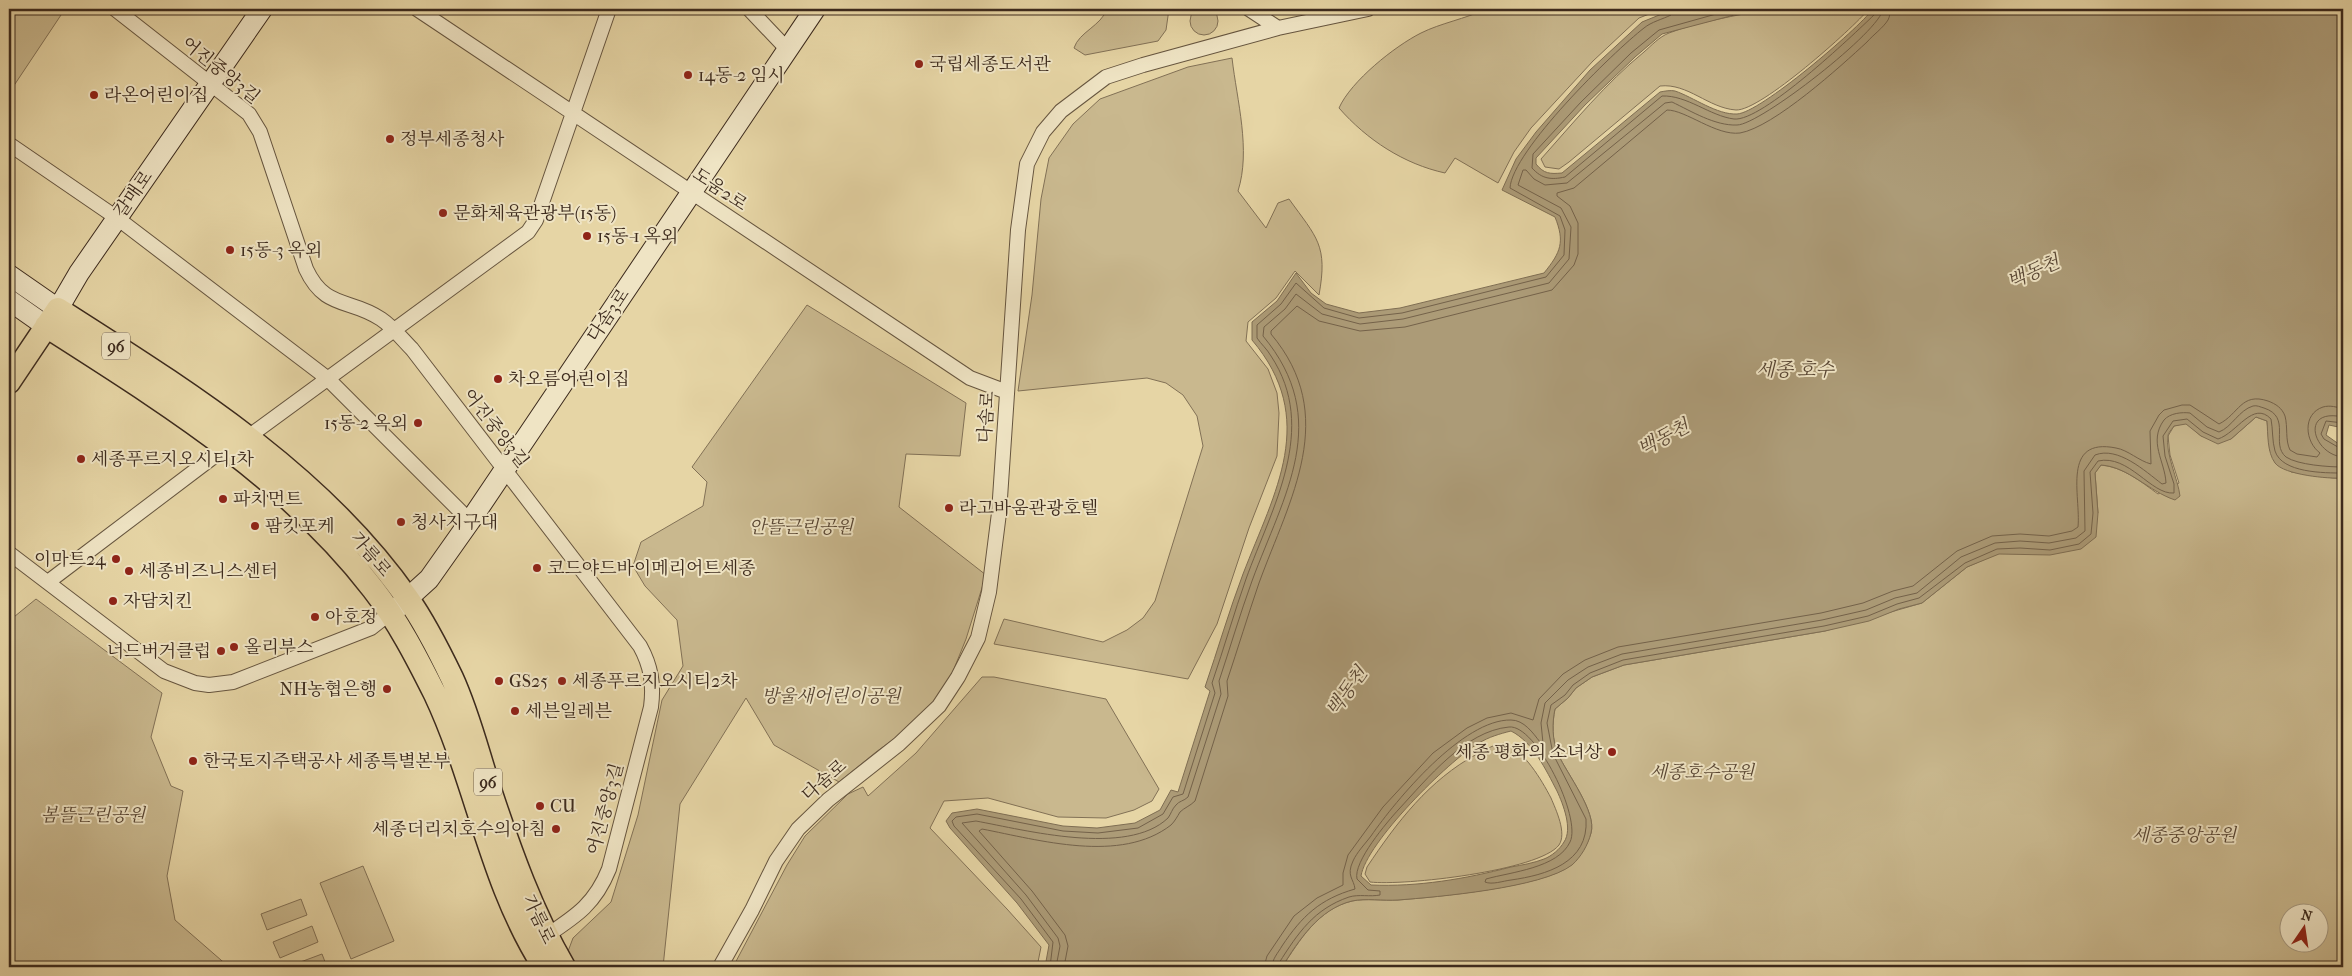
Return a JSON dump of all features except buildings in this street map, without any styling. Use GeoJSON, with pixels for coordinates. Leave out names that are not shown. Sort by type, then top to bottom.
{"type":"FeatureCollection","features":[{"type":"Feature","properties":{"kind":"main road","name":"갈매로"},"geometry":{"type":"LineString","coordinates":[[9,382],[52,317]]}},
{"type":"Feature","properties":{"kind":"main road","name":"가름로"},"geometry":{"type":"LineString","coordinates":[[52,317],[248,437],[323,500],[350,527],[408,599],[431,638],[469,719],[514,863],[546,936],[564,967]]}},
{"type":"Feature","properties":{"kind":"main road","name":"가름로"},"geometry":{"type":"LineString","coordinates":[[52,317],[124,377],[225,448],[310,517],[373,588],[390,613],[435,695],[452,736],[515,916],[544,967]]}},
{"type":"Feature","properties":{"kind":"street","name":"어진중앙3길"},"geometry":{"type":"LineString","coordinates":[[114,9],[248,114],[260,132],[306,269],[317,289],[337,301],[371,313],[394,330],[412,349],[640,646],[647,659],[653,690],[651,707],[605,879],[590,904],[546,936]]}},
{"type":"Feature","properties":{"kind":"street","name":"갈매로"},"geometry":{"type":"LineString","coordinates":[[52,317],[79,272],[262,9]]}},
{"type":"Feature","properties":{"kind":"street","name":"도움2로"},"geometry":{"type":"LineString","coordinates":[[417,9],[970,378],[1007,392]]}},
{"type":"Feature","properties":{"kind":"street"},"geometry":{"type":"LineString","coordinates":[[248,437],[528,232],[536,220],[609,9]]}},
{"type":"Feature","properties":{"kind":"street"},"geometry":{"type":"LineString","coordinates":[[749,9],[787,49]]}},
{"type":"Feature","properties":{"kind":"street","name":"다솜3로"},"geometry":{"type":"LineString","coordinates":[[390,613],[429,579],[470,521],[815,9]]}},
{"type":"Feature","properties":{"kind":"street"},"geometry":{"type":"LineString","coordinates":[[1249,9],[1278,28]]}},
{"type":"Feature","properties":{"kind":"street","name":"다솜로"},"geometry":{"type":"LineString","coordinates":[[720,967],[752,910],[776,861],[798,829],[828,800],[899,744],[938,706],[962,669],[978,638],[990,592],[999,513],[1018,230],[1027,164],[1043,132],[1061,111],[1106,77],[1143,64],[1278,28],[1368,9]]}},
{"type":"Feature","properties":{"kind":"street"},"geometry":{"type":"LineString","coordinates":[[9,144],[117,218],[327,378],[470,521]]}},
{"type":"Feature","properties":{"kind":"street","name":"가름로"},"geometry":{"type":"LineString","coordinates":[[9,275],[52,317]]}},
{"type":"Feature","properties":{"kind":"street","name":"가름로"},"geometry":{"type":"LineString","coordinates":[[9,300],[52,317]]}},
{"type":"Feature","properties":{"kind":"street"},"geometry":{"type":"LineString","coordinates":[[48,582],[225,448]]}},
{"type":"Feature","properties":{"kind":"street"},"geometry":{"type":"LineString","coordinates":[[9,553],[164,671],[195,683],[233,682],[371,628],[390,613]]}},
{"type":"Feature","properties":{"kind":"green space"},"geometry":{"type":"Polygon","coordinates":[[[1204,7],[1214,11],[1218,21],[1214,31],[1204,35],[1194,31],[1190,21],[1194,11],[1204,7]]]}},
{"type":"Feature","properties":{"kind":"green space"},"geometry":{"type":"Polygon","coordinates":[[[9,9],[65,9],[9,93],[9,9]]]}},
{"type":"Feature","properties":{"kind":"green space"},"geometry":{"type":"Polygon","coordinates":[[[1107,9],[1169,9],[1166,30],[1158,41],[1085,55],[1074,48],[1080,38],[1100,20],[1107,9]]]}},
{"type":"Feature","properties":{"kind":"green space"},"geometry":{"type":"Polygon","coordinates":[[[1486,9],[1662,9],[1639,18],[1593,61],[1531,128],[1514,152],[1498,183],[1455,158],[1445,173],[1415,164],[1374,140],[1339,108],[1363,76],[1399,46],[1421,33],[1486,9]]]}},
{"type":"Feature","properties":{"kind":"green space"},"geometry":{"type":"Polygon","coordinates":[[[1768,9],[1869,9],[1826,50],[1785,84],[1748,107],[1736,110],[1726,108],[1680,88],[1660,86],[1569,162],[1559,169],[1545,167],[1541,159],[1578,117],[1630,64],[1659,39],[1669,33],[1693,25],[1768,9]]]}},
{"type":"Feature","properties":{"kind":"green space"},"geometry":{"type":"Polygon","coordinates":[[[1232,58],[1243,142],[1242,175],[1238,191],[1266,228],[1278,203],[1289,199],[1313,233],[1321,253],[1322,264],[1319,295],[1295,271],[1276,298],[1248,322],[1246,341],[1268,369],[1277,393],[1279,413],[1277,456],[1249,528],[1217,624],[1188,679],[994,644],[1004,619],[1103,642],[1127,630],[1143,618],[1155,601],[1203,446],[1197,416],[1183,395],[1166,383],[1147,378],[1018,391],[1032,295],[1041,199],[1049,158],[1073,124],[1100,99],[1188,67],[1232,58]]]}},
{"type":"Feature","properties":{"kind":"green space","name":"안뜰근린공원"},"geometry":{"type":"Polygon","coordinates":[[[807,305],[966,403],[960,456],[906,454],[899,507],[986,575],[966,639],[939,706],[839,782],[774,745],[746,698],[680,804],[663,967],[576,967],[567,954],[573,938],[611,902],[638,815],[662,700],[683,666],[677,620],[645,586],[633,566],[641,542],[703,506],[707,482],[692,467],[807,305]]]}},
{"type":"Feature","properties":{"kind":"green space"},"geometry":{"type":"Polygon","coordinates":[[[2256,417],[2267,421],[2270,451],[2291,472],[2343,478],[2343,967],[1282,967],[1311,927],[1329,911],[1340,905],[1357,900],[1398,900],[1489,890],[1538,879],[1557,873],[1571,865],[1586,846],[1592,824],[1586,804],[1556,749],[1553,720],[1555,709],[1576,688],[1592,677],[1624,665],[1825,631],[1922,603],[1967,567],[1999,553],[2020,553],[2098,513],[2095,473],[2101,465],[2124,472],[2158,494],[2179,483],[2170,455],[2168,436],[2174,426],[2186,423],[2201,436],[2231,439],[2256,417]]]}},
{"type":"Feature","properties":{"kind":"green space","name":"봄뜰근린공원"},"geometry":{"type":"Polygon","coordinates":[[[36,599],[162,693],[151,737],[171,786],[183,791],[167,876],[175,920],[229,967],[9,967],[9,621],[36,599]]]}},
{"type":"Feature","properties":{"kind":"green space"},"geometry":{"type":"Polygon","coordinates":[[[982,677],[994,677],[1106,699],[1159,789],[1152,801],[1134,810],[1106,818],[1058,817],[988,798],[944,801],[930,828],[1041,947],[1037,967],[733,967],[787,865],[805,836],[848,794],[863,787],[868,796],[916,753],[982,677]]]}},
{"type":"Feature","properties":{"kind":"green space"},"geometry":{"type":"Polygon","coordinates":[[[1505,743],[1526,759],[1551,798],[1561,828],[1562,834],[1559,845],[1546,854],[1526,862],[1469,875],[1411,882],[1370,882],[1365,874],[1367,867],[1415,803],[1460,764],[1497,744],[1505,743]]]}},
{"type":"Feature","properties":{"kind":"green space"},"geometry":{"type":"Polygon","coordinates":[[[363,866],[394,941],[351,959],[320,883],[363,866]]]}},
{"type":"Feature","properties":{"kind":"green space"},"geometry":{"type":"Polygon","coordinates":[[[301,899],[307,915],[267,930],[261,914],[301,899]]]}},
{"type":"Feature","properties":{"kind":"green space"},"geometry":{"type":"Polygon","coordinates":[[[312,926],[318,942],[280,958],[273,942],[312,926]]]}},
{"type":"Feature","properties":{"kind":"green space"},"geometry":{"type":"Polygon","coordinates":[[[322,954],[327,967],[287,967],[322,954]]]}},
{"type":"Feature","properties":{"kind":"water","name":"세종 호수"},"geometry":{"type":"Polygon","coordinates":[[[1674,9],[1757,9],[1662,34],[1585,105],[1536,158],[1536,164],[1545,172],[1562,173],[1660,92],[1675,91],[1713,109],[1729,114],[1737,114],[1749,110],[1808,69],[1864,20],[1873,9],[2343,9],[2343,428],[2329,425],[2326,435],[2343,447],[2343,478],[2307,475],[2287,471],[2280,467],[2272,459],[2268,443],[2267,421],[2256,417],[2231,439],[2218,444],[2201,436],[2186,424],[2174,426],[2168,435],[2168,450],[2180,496],[2175,500],[2121,470],[2101,465],[2095,473],[2098,513],[2096,537],[2081,549],[2050,555],[1999,554],[1967,567],[1922,603],[1899,609],[1869,621],[1825,631],[1624,665],[1592,677],[1576,688],[1555,709],[1554,737],[1558,754],[1586,804],[1592,824],[1586,846],[1578,858],[1572,865],[1558,873],[1538,880],[1462,894],[1398,900],[1363,900],[1340,905],[1320,918],[1311,927],[1295,946],[1282,967],[1045,967],[1049,945],[1017,903],[950,828],[946,821],[952,813],[977,809],[1063,826],[1097,828],[1135,823],[1160,810],[1171,790],[1178,792],[1210,691],[1205,687],[1238,588],[1278,484],[1285,456],[1287,427],[1283,398],[1272,369],[1252,340],[1252,322],[1277,301],[1296,273],[1311,293],[1326,304],[1359,313],[1400,308],[1544,273],[1558,253],[1560,246],[1560,233],[1555,217],[1502,190],[1516,159],[1536,132],[1590,70],[1642,22],[1674,9]],[[1511,731],[1487,739],[1448,767],[1429,784],[1392,824],[1366,862],[1361,876],[1371,885],[1406,885],[1441,881],[1532,863],[1547,858],[1556,852],[1567,837],[1568,830],[1564,809],[1557,791],[1543,766],[1532,749],[1511,731]]]}},
{"type":"Feature","properties":{"kind":"place","name":"국립세종도서관"},"geometry":{"type":"Point","coordinates":[919,64]}},
{"type":"Feature","properties":{"kind":"place","name":"14동-2 임시"},"geometry":{"type":"Point","coordinates":[688,75]}},
{"type":"Feature","properties":{"kind":"place","name":"라온어린이집"},"geometry":{"type":"Point","coordinates":[94,95]}},
{"type":"Feature","properties":{"kind":"place","name":"정부세종청사"},"geometry":{"type":"Point","coordinates":[390,139]}},
{"type":"Feature","properties":{"kind":"place","name":"문화체육관광부(15동)"},"geometry":{"type":"Point","coordinates":[443,213]}},
{"type":"Feature","properties":{"kind":"place","name":"15동-1 옥외"},"geometry":{"type":"Point","coordinates":[587,236]}},
{"type":"Feature","properties":{"kind":"place","name":"15동-3 옥외"},"geometry":{"type":"Point","coordinates":[230,250]}},
{"type":"Feature","properties":{"kind":"place","name":"차오름어린이집"},"geometry":{"type":"Point","coordinates":[498,379]}},
{"type":"Feature","properties":{"kind":"place","name":"15동-2 옥외"},"geometry":{"type":"Point","coordinates":[418,423]}},
{"type":"Feature","properties":{"kind":"place","name":"세종푸르지오시티1차"},"geometry":{"type":"Point","coordinates":[81,459]}},
{"type":"Feature","properties":{"kind":"place","name":"파치먼트"},"geometry":{"type":"Point","coordinates":[223,499]}},
{"type":"Feature","properties":{"kind":"place","name":"라고바움관광호텔"},"geometry":{"type":"Point","coordinates":[949,508]}},
{"type":"Feature","properties":{"kind":"place","name":"청사지구대"},"geometry":{"type":"Point","coordinates":[401,522]}},
{"type":"Feature","properties":{"kind":"place","name":"팜킷포케"},"geometry":{"type":"Point","coordinates":[255,526]}},
{"type":"Feature","properties":{"kind":"place","name":"이마트24"},"geometry":{"type":"Point","coordinates":[116,559]}},
{"type":"Feature","properties":{"kind":"place","name":"코드야드바이메리어트세종"},"geometry":{"type":"Point","coordinates":[537,568]}},
{"type":"Feature","properties":{"kind":"place","name":"세종비즈니스센터"},"geometry":{"type":"Point","coordinates":[129,571]}},
{"type":"Feature","properties":{"kind":"place","name":"자담치킨"},"geometry":{"type":"Point","coordinates":[113,601]}},
{"type":"Feature","properties":{"kind":"place","name":"아호정"},"geometry":{"type":"Point","coordinates":[315,617]}},
{"type":"Feature","properties":{"kind":"place","name":"올리부스"},"geometry":{"type":"Point","coordinates":[234,647]}},
{"type":"Feature","properties":{"kind":"place","name":"너드버거클럽"},"geometry":{"type":"Point","coordinates":[221,651]}},
{"type":"Feature","properties":{"kind":"place","name":"GS25"},"geometry":{"type":"Point","coordinates":[499,681]}},
{"type":"Feature","properties":{"kind":"place","name":"세종푸르지오시티2차"},"geometry":{"type":"Point","coordinates":[562,681]}},
{"type":"Feature","properties":{"kind":"place","name":"NH농협은행"},"geometry":{"type":"Point","coordinates":[387,689]}},
{"type":"Feature","properties":{"kind":"place","name":"세븐일레븐"},"geometry":{"type":"Point","coordinates":[515,711]}},
{"type":"Feature","properties":{"kind":"place","name":"세종 평화의 소녀상"},"geometry":{"type":"Point","coordinates":[1612,752]}},
{"type":"Feature","properties":{"kind":"place","name":"한국토지주택공사 세종특별본부"},"geometry":{"type":"Point","coordinates":[193,761]}},
{"type":"Feature","properties":{"kind":"place","name":"CU"},"geometry":{"type":"Point","coordinates":[540,806]}},
{"type":"Feature","properties":{"kind":"place","name":"세종더리치호수의아침"},"geometry":{"type":"Point","coordinates":[556,829]}},
{"type":"Feature","properties":{"kind":"water label","name":"백동천"},"geometry":{"type":"Point","coordinates":[2033,271]}},
{"type":"Feature","properties":{"kind":"water label","name":"백동천"},"geometry":{"type":"Point","coordinates":[1663,437]}},
{"type":"Feature","properties":{"kind":"water label","name":"백동천"},"geometry":{"type":"Point","coordinates":[1346,691]}},
{"type":"Feature","properties":{"kind":"park label","name":"방울새어린이공원"},"geometry":{"type":"Point","coordinates":[831,696]}},
{"type":"Feature","properties":{"kind":"park label","name":"세종호수공원"},"geometry":{"type":"Point","coordinates":[1702,772]}},
{"type":"Feature","properties":{"kind":"park label","name":"세종중앙공원"},"geometry":{"type":"Point","coordinates":[2184,835]}}]}
